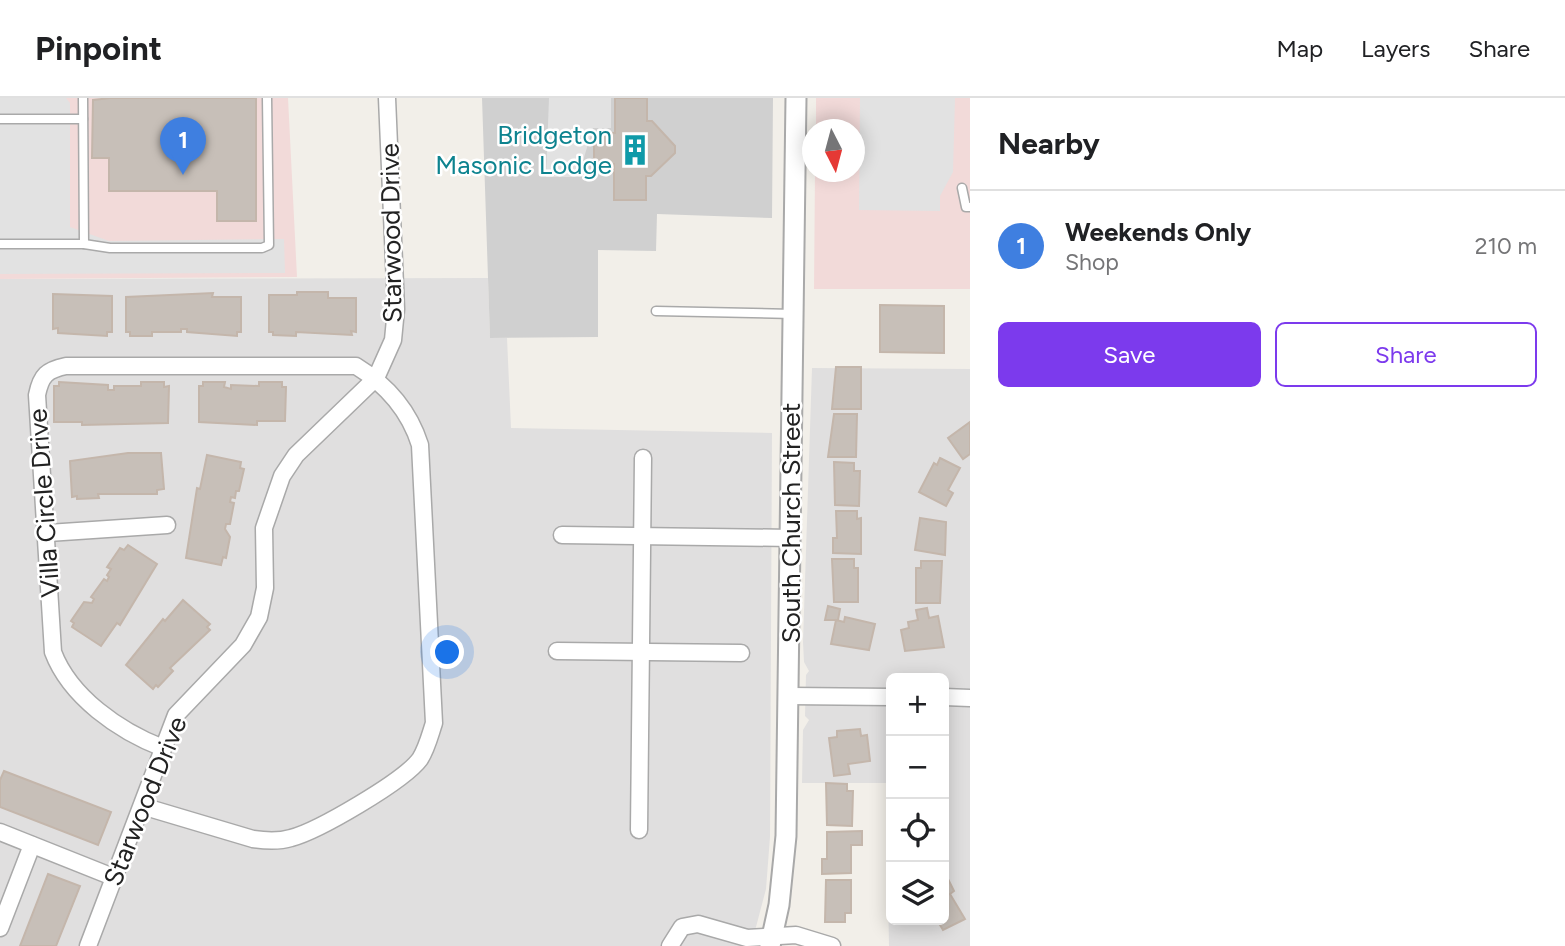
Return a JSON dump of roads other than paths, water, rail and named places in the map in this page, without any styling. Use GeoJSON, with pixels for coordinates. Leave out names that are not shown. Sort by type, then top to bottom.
{"type":"FeatureCollection","features":[{"type":"Feature","properties":{"kind":"street","name":"Starwood Drive"},"geometry":{"type":"LineString","coordinates":[[88,946],[176,715],[243,645],[259,617],[265,588],[264,528],[282,476],[296,455],[376,378],[393,340],[396,309],[387,98]]}},
{"type":"Feature","properties":{"kind":"street","name":"South Church Street"},"geometry":{"type":"LineString","coordinates":[[772,942],[786,836],[790,696],[796,98]]}},
{"type":"Feature","properties":{"kind":"street","name":"Villa Circle Drive"},"geometry":{"type":"LineString","coordinates":[[163,748],[132,736],[62,675],[53,652],[48,533],[37,396],[40,379],[50,369],[66,366],[356,366],[376,378]]}},
{"type":"Feature","properties":{"kind":"street"},"geometry":{"type":"LineString","coordinates":[[142,806],[271,842],[291,838],[316,828],[404,775],[419,759],[434,723],[423,471],[414,425],[376,378]]}},
{"type":"Feature","properties":{"kind":"street"},"geometry":{"type":"LineString","coordinates":[[639,830],[643,458]]}},
{"type":"Feature","properties":{"kind":"street"},"geometry":{"type":"LineString","coordinates":[[48,533],[167,524]]}},
{"type":"Feature","properties":{"kind":"street"},"geometry":{"type":"LineString","coordinates":[[562,536],[791,538]]}},
{"type":"Feature","properties":{"kind":"street"},"geometry":{"type":"LineString","coordinates":[[557,651],[741,653]]}},
{"type":"Feature","properties":{"kind":"street"},"geometry":{"type":"LineString","coordinates":[[790,696],[886,696]]}},
{"type":"Feature","properties":{"kind":"street"},"geometry":{"type":"LineString","coordinates":[[949,697],[970,698]]}},
{"type":"Feature","properties":{"kind":"street"},"geometry":{"type":"LineString","coordinates":[[0,832],[113,877]]}},
{"type":"Feature","properties":{"kind":"street"},"geometry":{"type":"LineString","coordinates":[[0,928],[32,845]]}},
{"type":"Feature","properties":{"kind":"street"},"geometry":{"type":"LineString","coordinates":[[670,946],[682,927],[698,924],[747,939],[772,942],[796,935],[832,946]]}},
{"type":"Feature","properties":{"kind":"lane"},"geometry":{"type":"LineString","coordinates":[[83,98],[84,243]]}},
{"type":"Feature","properties":{"kind":"lane"},"geometry":{"type":"LineString","coordinates":[[0,244],[84,243],[110,248],[262,248],[270,245],[267,98]]}},
{"type":"Feature","properties":{"kind":"lane"},"geometry":{"type":"LineString","coordinates":[[0,119],[83,119]]}},
{"type":"Feature","properties":{"kind":"lane"},"geometry":{"type":"LineString","coordinates":[[962,188],[966,207],[970,207]]}},
{"type":"Feature","properties":{"kind":"lane"},"geometry":{"type":"LineString","coordinates":[[656,311],[793,314]]}},
{"type":"Feature","properties":{"kind":"place","name":"Bridgeton Masonic Lodge"},"geometry":{"type":"Point","coordinates":[635,150]}},
{"type":"Feature","properties":{"kind":"place","name":"Weekends Only"},"geometry":{"type":"Point","coordinates":[183,175]}}]}
